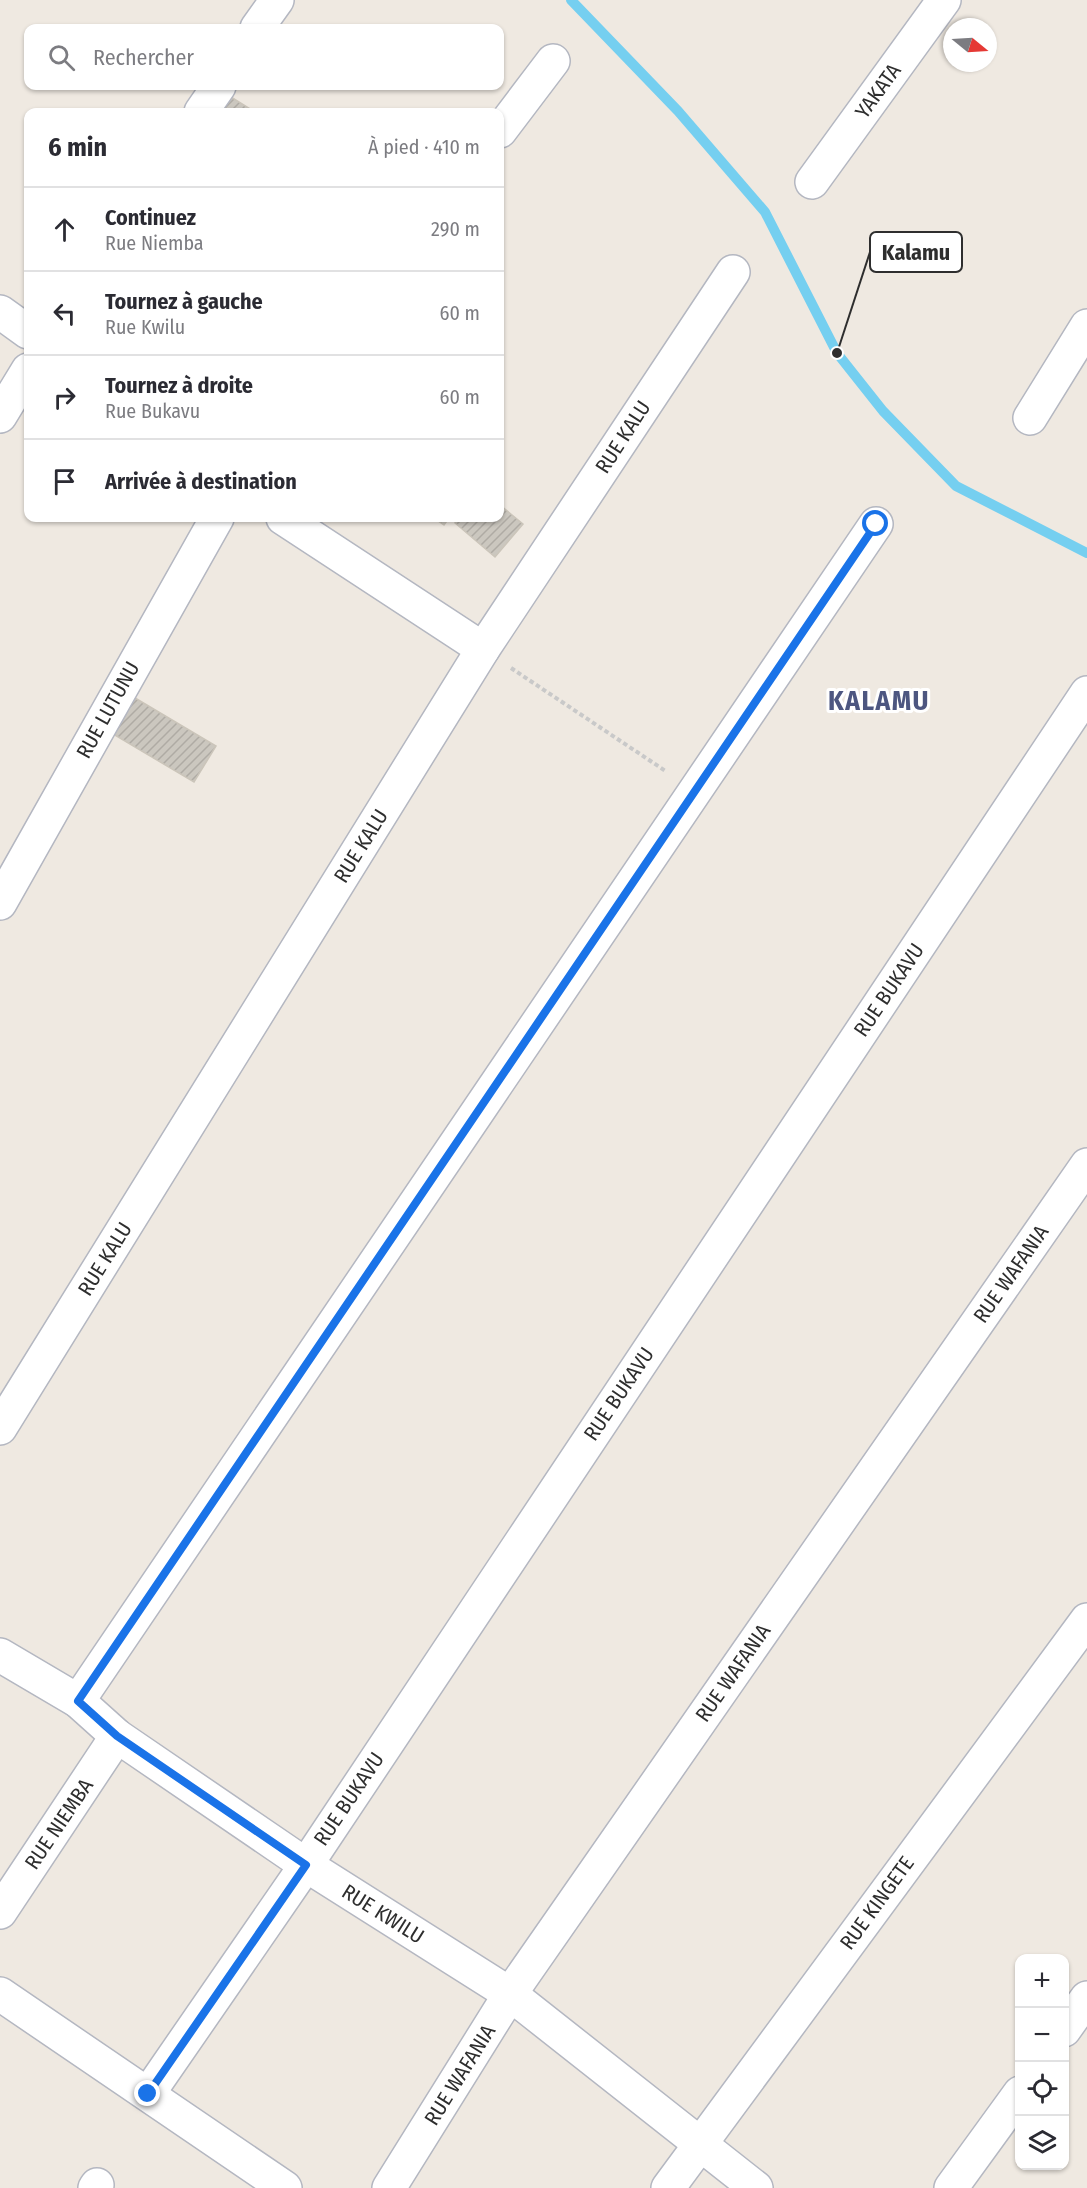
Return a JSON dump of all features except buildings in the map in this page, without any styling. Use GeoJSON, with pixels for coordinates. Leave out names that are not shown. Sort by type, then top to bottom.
{"type":"FeatureCollection","features":[{"type":"Feature","properties":{"kind":"street"},"geometry":{"type":"LineString","coordinates":[[260,24],[276,0]]}},
{"type":"Feature","properties":{"kind":"street","name":"YAKATA"},"geometry":{"type":"LineString","coordinates":[[812,182],[944,0]]}},
{"type":"Feature","properties":{"kind":"street"},"geometry":{"type":"LineString","coordinates":[[504,126],[553,61]]}},
{"type":"Feature","properties":{"kind":"street"},"geometry":{"type":"LineString","coordinates":[[204,108],[216,90]]}},
{"type":"Feature","properties":{"kind":"street","name":"RUE KALU"},"geometry":{"type":"LineString","coordinates":[[0,1428],[483,649],[733,272]]}},
{"type":"Feature","properties":{"kind":"street"},"geometry":{"type":"LineString","coordinates":[[0,312],[24,329]]}},
{"type":"Feature","properties":{"kind":"street"},"geometry":{"type":"LineString","coordinates":[[1030,418],[1087,326]]}},
{"type":"Feature","properties":{"kind":"street"},"geometry":{"type":"LineString","coordinates":[[0,416],[24,377]]}},
{"type":"Feature","properties":{"kind":"street","name":"RUE LUTUNU"},"geometry":{"type":"LineString","coordinates":[[0,903],[215,522]]}},
{"type":"Feature","properties":{"kind":"street"},"geometry":{"type":"LineString","coordinates":[[289,522],[483,649]]}},
{"type":"Feature","properties":{"kind":"street"},"geometry":{"type":"LineString","coordinates":[[78,1701],[876,524]]}},
{"type":"Feature","properties":{"kind":"street","name":"RUE BUKAVU"},"geometry":{"type":"LineString","coordinates":[[148,2094],[306,1865],[1087,693]]}},
{"type":"Feature","properties":{"kind":"street","name":"RUE WAFANIA"},"geometry":{"type":"LineString","coordinates":[[389,2188],[510,1994],[1087,1165]]}},
{"type":"Feature","properties":{"kind":"street","name":"RUE KINGETE"},"geometry":{"type":"LineString","coordinates":[[668,2188],[1087,1620]]}},
{"type":"Feature","properties":{"kind":"street","name":"RUE KWILU"},"geometry":{"type":"LineString","coordinates":[[0,1655],[78,1701],[117,1736],[306,1865],[510,1994],[756,2188]]}},
{"type":"Feature","properties":{"kind":"street","name":"RUE NIEMBA"},"geometry":{"type":"LineString","coordinates":[[0,1912],[117,1736]]}},
{"type":"Feature","properties":{"kind":"street"},"geometry":{"type":"LineString","coordinates":[[0,1994],[285,2188]]}},
{"type":"Feature","properties":{"kind":"street"},"geometry":{"type":"LineString","coordinates":[[1069,2024],[1087,1998]]}},
{"type":"Feature","properties":{"kind":"street"},"geometry":{"type":"LineString","coordinates":[[951,2188],[1015,2100]]}},
{"type":"Feature","properties":{"kind":"path"},"geometry":{"type":"LineString","coordinates":[[483,649],[696,790]]}},
{"type":"Feature","properties":{"kind":"waterway","name":"KALAMU"},"geometry":{"type":"LineString","coordinates":[[571,0],[678,111],[765,212],[837,353],[883,411],[956,486],[1087,553]]}},
{"type":"Feature","properties":{"kind":"place","name":"Kalamu"},"geometry":{"type":"Point","coordinates":[837,353]}},
{"type":"Feature","properties":{"kind":"district","name":"KALAMU"},"geometry":{"type":"Point","coordinates":[879,701]}},
{"type":"Feature","properties":{"kind":"route"},"geometry":{"type":"LineString","coordinates":[[148,2094],[306,1865],[117,1736],[78,1701],[876,524]]}}]}
